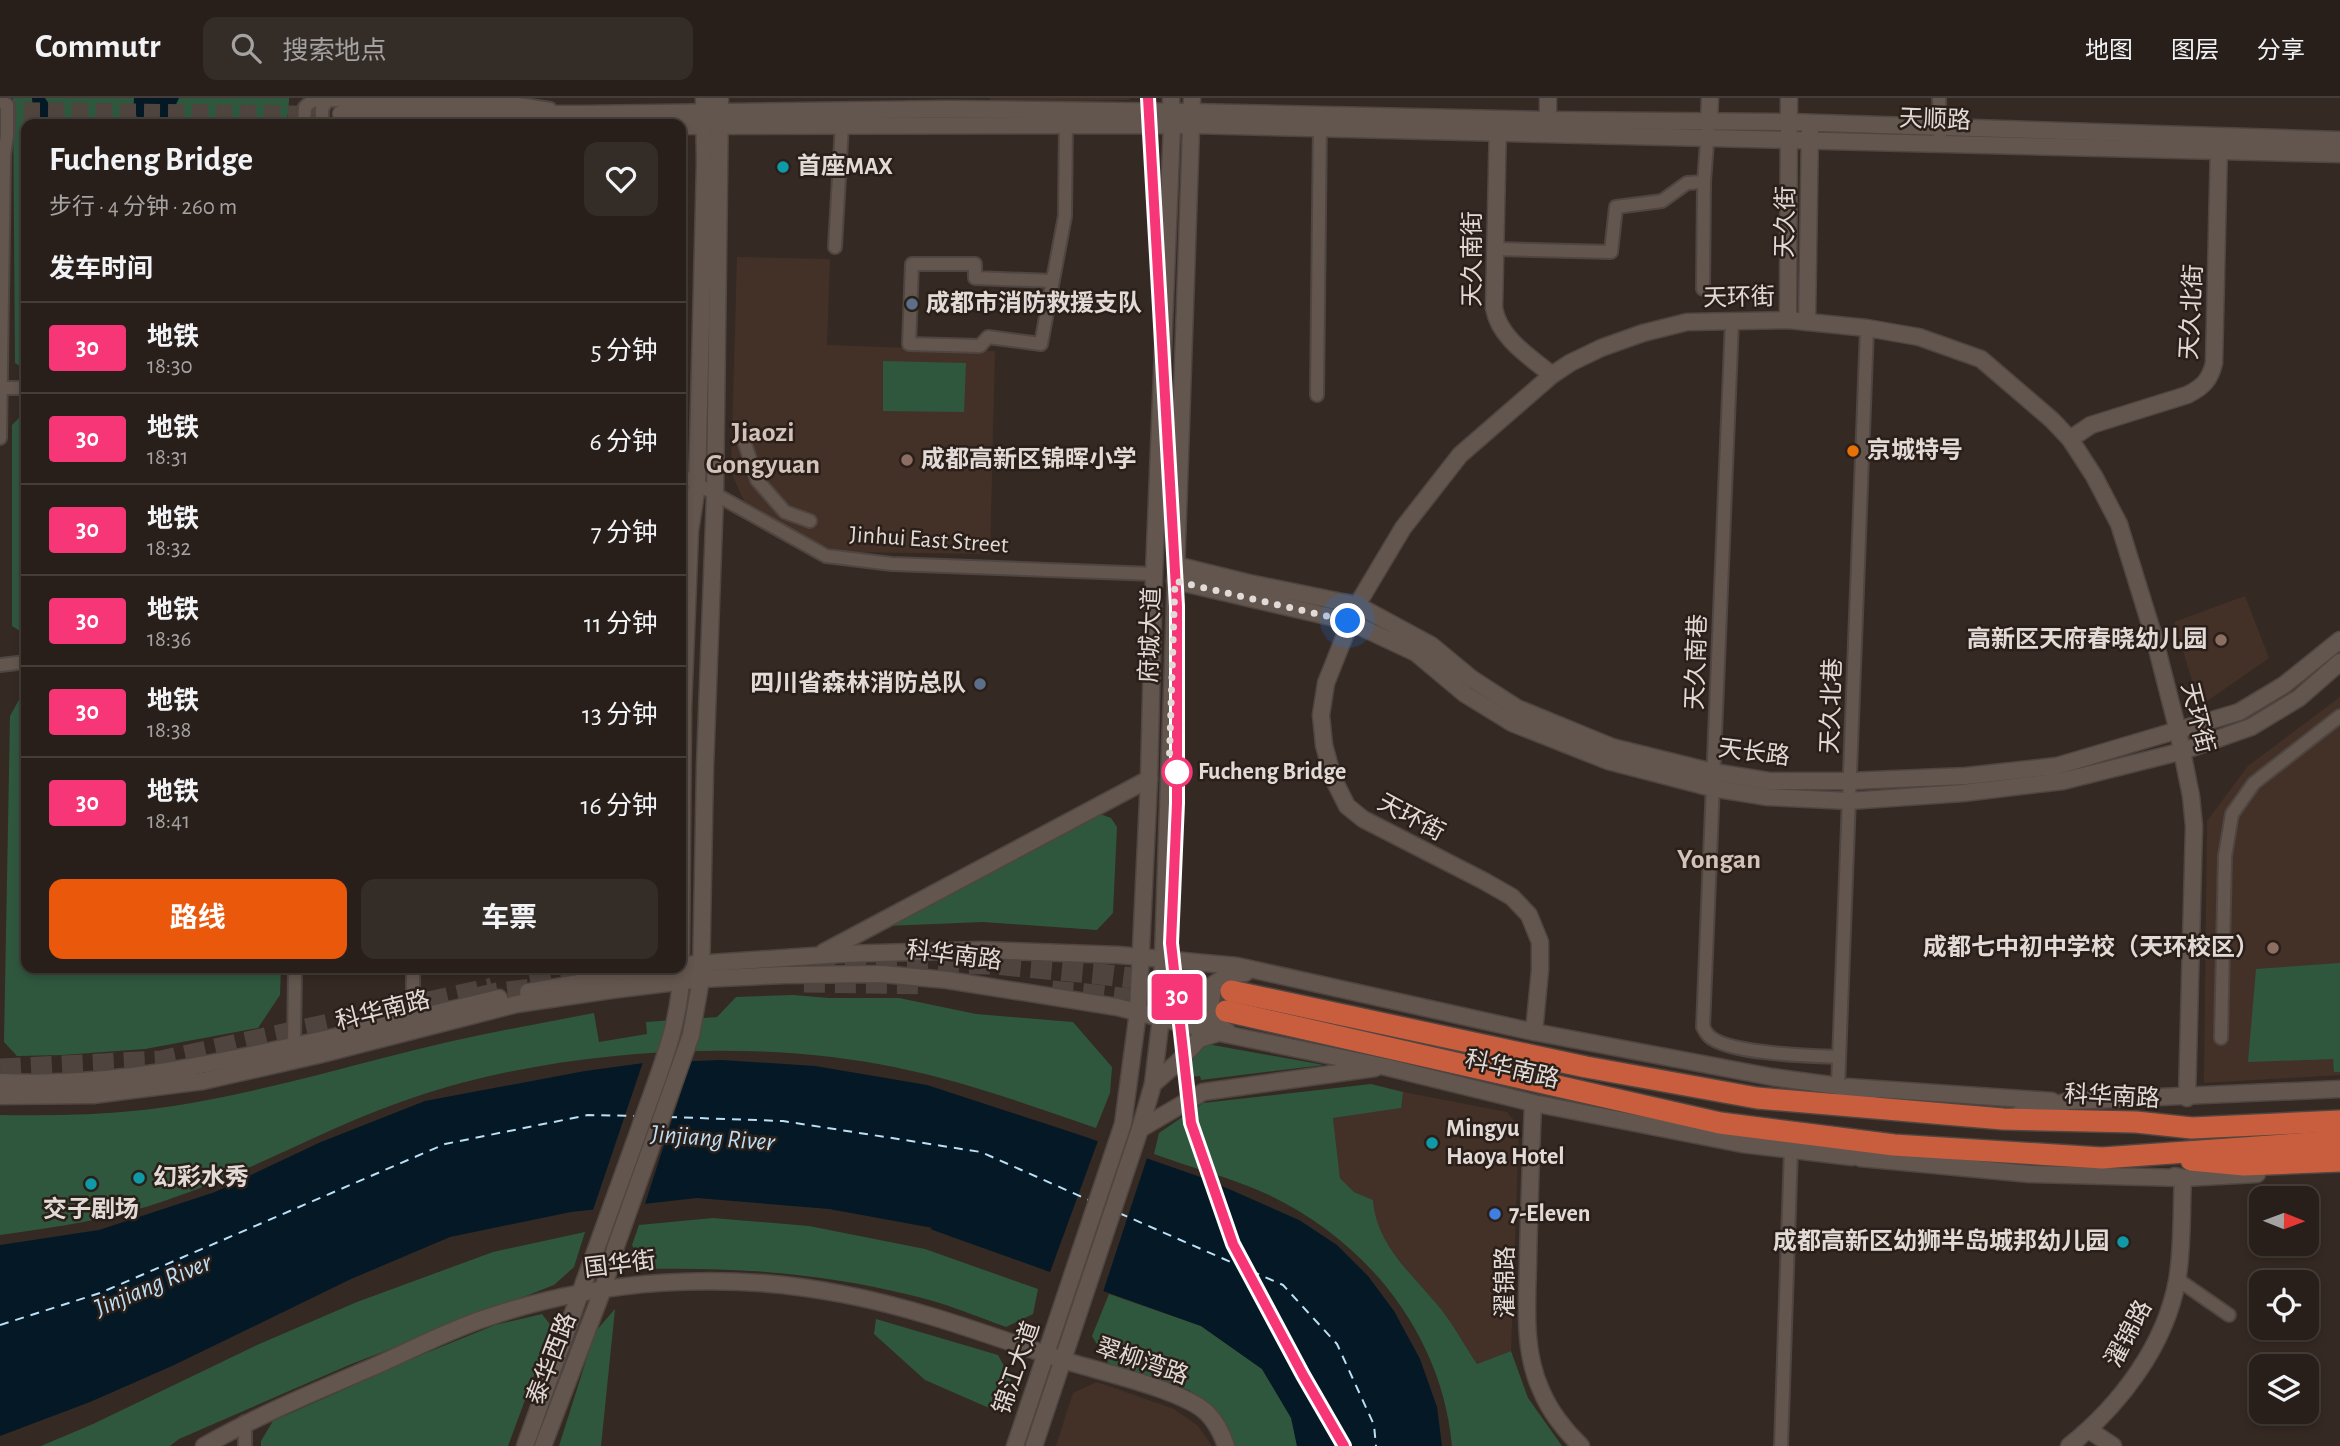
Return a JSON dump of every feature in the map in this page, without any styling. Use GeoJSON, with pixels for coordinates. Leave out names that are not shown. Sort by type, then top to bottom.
{"type":"FeatureCollection","features":[{"type":"Feature","properties":{"kind":"highway","name":"科华南路"},"geometry":{"type":"LineString","coordinates":[[2340,1121],[2239,1138],[2137,1155],[2102,1157],[1894,1145],[1720,1123],[1228,1001],[1757,1098],[2003,1119],[2136,1122],[2192,1128],[2239,1138],[2340,1141]]}},
{"type":"Feature","properties":{"kind":"highway"},"geometry":{"type":"LineString","coordinates":[[2239,1138],[2340,1109]]}},
{"type":"Feature","properties":{"kind":"highway"},"geometry":{"type":"LineString","coordinates":[[2239,1138],[2340,1161]]}},
{"type":"Feature","properties":{"kind":"street"},"geometry":{"type":"LineString","coordinates":[[1548,98],[1548,127]]}},
{"type":"Feature","properties":{"kind":"street"},"geometry":{"type":"LineString","coordinates":[[1703,289],[1704,182],[1710,98]]}},
{"type":"Feature","properties":{"kind":"street","name":"天久街"},"geometry":{"type":"LineString","coordinates":[[1788,320],[1789,98]]}},
{"type":"Feature","properties":{"kind":"street"},"geometry":{"type":"LineString","coordinates":[[1939,98],[1940,135]]}},
{"type":"Feature","properties":{"kind":"street"},"geometry":{"type":"LineString","coordinates":[[0,100],[7,105],[8,115],[2,150],[0,438]]}},
{"type":"Feature","properties":{"kind":"street"},"geometry":{"type":"LineString","coordinates":[[304,119],[305,107],[312,101],[327,100],[518,104],[581,114]]}},
{"type":"Feature","properties":{"kind":"street"},"geometry":{"type":"LineString","coordinates":[[323,119],[322,109],[327,100]]}},
{"type":"Feature","properties":{"kind":"street"},"geometry":{"type":"LineString","coordinates":[[341,114],[844,111],[948,103],[1066,118]]}},
{"type":"Feature","properties":{"kind":"street","name":"府城大道"},"geometry":{"type":"LineString","coordinates":[[1123,1124],[1138,1012],[1149,779],[1170,108]]}},
{"type":"Feature","properties":{"kind":"street","name":"天顺路"},"geometry":{"type":"LineString","coordinates":[[1066,118],[1193,108],[1320,121],[1940,135],[2219,152],[2340,154]]}},
{"type":"Feature","properties":{"kind":"street","name":"府城大道"},"geometry":{"type":"LineString","coordinates":[[1140,1129],[1153,1084],[1161,1017],[1193,108]]}},
{"type":"Feature","properties":{"kind":"street"},"geometry":{"type":"LineString","coordinates":[[686,624],[690,531],[697,485],[712,112]]}},
{"type":"Feature","properties":{"kind":"street"},"geometry":{"type":"LineString","coordinates":[[608,1245],[691,1035],[701,971],[715,496],[712,112]]}},
{"type":"Feature","properties":{"kind":"street"},"geometry":{"type":"LineString","coordinates":[[686,124],[712,112],[842,125],[1066,118]]}},
{"type":"Feature","properties":{"kind":"street"},"geometry":{"type":"LineString","coordinates":[[1053,281],[975,278],[975,264],[912,264],[909,344],[980,346],[988,337],[1041,344],[1053,281],[1065,216],[1066,118]]}},
{"type":"Feature","properties":{"kind":"street"},"geometry":{"type":"LineString","coordinates":[[1318,395],[1320,121]]}},
{"type":"Feature","properties":{"kind":"street"},"geometry":{"type":"LineString","coordinates":[[835,247],[842,125]]}},
{"type":"Feature","properties":{"kind":"street","name":"天久南街"},"geometry":{"type":"LineString","coordinates":[[1498,125],[1494,308],[1496,321],[1503,332],[1552,376]]}},
{"type":"Feature","properties":{"kind":"street","name":"天久街"},"geometry":{"type":"LineString","coordinates":[[1807,322],[1810,131]]}},
{"type":"Feature","properties":{"kind":"street","name":"天顺路"},"geometry":{"type":"LineString","coordinates":[[1940,135],[2220,135],[2340,140]]}},
{"type":"Feature","properties":{"kind":"street","name":"天久北街"},"geometry":{"type":"LineString","coordinates":[[2070,439],[2091,425],[2188,395],[2201,388],[2211,376],[2215,349],[2220,135]]}},
{"type":"Feature","properties":{"kind":"street"},"geometry":{"type":"LineString","coordinates":[[1496,249],[1611,252],[1616,207],[1662,201],[1687,183],[1704,182]]}},
{"type":"Feature","properties":{"kind":"street","name":"天环街"},"geometry":{"type":"LineString","coordinates":[[1534,1032],[1540,942],[1529,915],[1512,897],[1485,881],[1363,819],[1348,806],[1333,778],[1324,745],[1321,715],[1326,683],[1348,621],[1403,528],[1460,455],[1570,363],[1643,333],[1687,322],[1788,320],[1867,328],[1919,337],[1981,359],[2070,439],[2094,476],[2119,524],[2154,637],[2183,751],[2191,796],[2194,825],[2187,1098]]}},
{"type":"Feature","properties":{"kind":"street","name":"天久南巷"},"geometry":{"type":"LineString","coordinates":[[1732,321],[1703,1027],[1708,1036],[1718,1042],[1757,1051],[1839,1057]]}},
{"type":"Feature","properties":{"kind":"street","name":"天久北巷"},"geometry":{"type":"LineString","coordinates":[[1838,1086],[1867,328]]}},
{"type":"Feature","properties":{"kind":"street"},"geometry":{"type":"LineString","coordinates":[[1,388],[21,388]]}},
{"type":"Feature","properties":{"kind":"street"},"geometry":{"type":"LineString","coordinates":[[742,435],[757,480],[785,512],[810,521]]}},
{"type":"Feature","properties":{"kind":"street","name":"Jinhui East Street"},"geometry":{"type":"LineString","coordinates":[[686,478],[826,556],[896,564],[1154,574]]}},
{"type":"Feature","properties":{"kind":"street","name":"天长路"},"geometry":{"type":"LineString","coordinates":[[1176,573],[1249,583],[1357,605],[1431,645],[1472,679],[1517,708],[1612,747],[1768,797],[1849,801],[1963,793],[2063,781],[2183,751],[2251,727],[2299,698],[2340,662]]}},
{"type":"Feature","properties":{"kind":"street","name":"天长路"},"geometry":{"type":"LineString","coordinates":[[1176,573],[1348,621],[1416,653],[1465,694],[1512,723],[1608,761],[1713,780],[1850,781],[1966,776],[2057,766],[2239,712],[2284,685],[2340,640]]}},
{"type":"Feature","properties":{"kind":"street"},"geometry":{"type":"LineString","coordinates":[[688,581],[698,576],[711,584]]}},
{"type":"Feature","properties":{"kind":"street"},"geometry":{"type":"LineString","coordinates":[[0,665],[21,663]]}},
{"type":"Feature","properties":{"kind":"street"},"geometry":{"type":"LineString","coordinates":[[2221,1038],[2225,856],[2232,814],[2254,783],[2340,716]]}},
{"type":"Feature","properties":{"kind":"street"},"geometry":{"type":"LineString","coordinates":[[819,955],[1149,779]]}},
{"type":"Feature","properties":{"kind":"street","name":"科华南路"},"geometry":{"type":"LineString","coordinates":[[701,971],[819,955],[981,950],[1140,957],[1237,966],[1534,1032],[1716,1067],[1838,1086],[1882,1109]]}},
{"type":"Feature","properties":{"kind":"street","name":"科华南路"},"geometry":{"type":"LineString","coordinates":[[686,971],[785,975],[882,974],[975,984],[1138,1012],[1656,1128],[1852,1157],[1894,1145]]}},
{"type":"Feature","properties":{"kind":"street"},"geometry":{"type":"LineString","coordinates":[[1228,1034],[1214,1024],[1210,1007],[1214,984],[1228,975],[1258,971]]}},
{"type":"Feature","properties":{"kind":"street"},"geometry":{"type":"LineString","coordinates":[[294,1046],[295,973]]}},
{"type":"Feature","properties":{"kind":"street"},"geometry":{"type":"LineString","coordinates":[[413,973],[415,1018]]}},
{"type":"Feature","properties":{"kind":"street","name":"科华南路"},"geometry":{"type":"LineString","coordinates":[[0,1082],[99,1080],[168,1073],[506,996],[636,973]]}},
{"type":"Feature","properties":{"kind":"street","name":"科华南路"},"geometry":{"type":"LineString","coordinates":[[0,1096],[32,1098],[112,1093],[203,1081],[318,1055],[517,1004],[671,973]]}},
{"type":"Feature","properties":{"kind":"street"},"geometry":{"type":"LineString","coordinates":[[608,1245],[672,1034],[681,973]]}},
{"type":"Feature","properties":{"kind":"street"},"geometry":{"type":"LineString","coordinates":[[1153,1084],[1199,1039],[1228,1034]]}},
{"type":"Feature","properties":{"kind":"street"},"geometry":{"type":"LineString","coordinates":[[1140,1129],[1203,1092],[1386,1067]]}},
{"type":"Feature","properties":{"kind":"street"},"geometry":{"type":"LineString","coordinates":[[1716,1067],[1757,1098]]}},
{"type":"Feature","properties":{"kind":"street"},"geometry":{"type":"LineString","coordinates":[[1838,1086],[2069,1101],[2187,1098],[2340,1089]]}},
{"type":"Feature","properties":{"kind":"street"},"geometry":{"type":"LineString","coordinates":[[2003,1119],[2069,1101]]}},
{"type":"Feature","properties":{"kind":"street","name":"濯锦路"},"geometry":{"type":"LineString","coordinates":[[1533,1102],[1528,1240],[1530,1352],[1541,1390],[1569,1434],[1581,1446]]}},
{"type":"Feature","properties":{"kind":"street"},"geometry":{"type":"LineString","coordinates":[[1656,1128],[1720,1123]]}},
{"type":"Feature","properties":{"kind":"street","name":"锦江大道"},"geometry":{"type":"LineString","coordinates":[[1015,1446],[1123,1124]]}},
{"type":"Feature","properties":{"kind":"street","name":"锦江大道"},"geometry":{"type":"LineString","coordinates":[[1034,1446],[1140,1129]]}},
{"type":"Feature","properties":{"kind":"street"},"geometry":{"type":"LineString","coordinates":[[1780,1446],[1791,1150]]}},
{"type":"Feature","properties":{"kind":"street"},"geometry":{"type":"LineString","coordinates":[[1852,1157],[2030,1174],[2183,1178],[2340,1170]]}},
{"type":"Feature","properties":{"kind":"street"},"geometry":{"type":"LineString","coordinates":[[2102,1157],[2183,1178]]}},
{"type":"Feature","properties":{"kind":"street","name":"濯锦路"},"geometry":{"type":"LineString","coordinates":[[2070,1446],[2089,1430],[2123,1391],[2147,1359],[2167,1318],[2177,1279],[2183,1178]]}},
{"type":"Feature","properties":{"kind":"street","name":"泰华西路"},"geometry":{"type":"LineString","coordinates":[[543,1446],[603,1289],[608,1245]]}},
{"type":"Feature","properties":{"kind":"street","name":"泰华西路"},"geometry":{"type":"LineString","coordinates":[[525,1446],[580,1293],[608,1245]]}},
{"type":"Feature","properties":{"kind":"street"},"geometry":{"type":"LineString","coordinates":[[2177,1279],[2229,1315]]}},
{"type":"Feature","properties":{"kind":"street","name":"国华街"},"geometry":{"type":"LineString","coordinates":[[204,1446],[245,1422],[488,1317],[580,1293],[651,1282],[703,1280],[830,1292],[889,1304],[1063,1360]]}},
{"type":"Feature","properties":{"kind":"street","name":"翠柳湾路"},"geometry":{"type":"LineString","coordinates":[[1063,1360],[1184,1398],[1206,1412],[1222,1434],[1226,1446]]}},
{"type":"Feature","properties":{"kind":"street"},"geometry":{"type":"LineString","coordinates":[[245,1422],[245,1446]]}},
{"type":"Feature","properties":{"kind":"street"},"geometry":{"type":"LineString","coordinates":[[2089,1430],[2103,1446]]}},
{"type":"Feature","properties":{"kind":"street"},"geometry":{"type":"LineString","coordinates":[[2089,1430],[2113,1446]]}},
{"type":"Feature","properties":{"kind":"shaded area"},"geometry":{"type":"Polygon","coordinates":[[[989,98],[1130,98],[993,103],[989,98]]]}},
{"type":"Feature","properties":{"kind":"shaded area"},"geometry":{"type":"Polygon","coordinates":[[[737,257],[830,259],[827,345],[995,351],[990,554],[845,552],[818,545],[744,501],[731,472],[737,257]]]}},
{"type":"Feature","properties":{"kind":"shaded area","name":"高新区天府春晓幼儿园"},"geometry":{"type":"Polygon","coordinates":[[[2245,596],[2269,658],[2200,706],[2174,622],[2245,596]]]}},
{"type":"Feature","properties":{"kind":"shaded area","name":"成都七中初中学校（天环校区）"},"geometry":{"type":"Polygon","coordinates":[[[2340,697],[2340,1075],[2204,1083],[2207,821],[2248,766],[2340,697]]]}},
{"type":"Feature","properties":{"kind":"shaded area"},"geometry":{"type":"Polygon","coordinates":[[[1403,1092],[1507,1112],[1519,1127],[1511,1351],[1477,1364],[1443,1311],[1406,1270],[1380,1234],[1373,1200],[1354,1192],[1340,1178],[1333,1118],[1400,1108],[1403,1092]]]}},
{"type":"Feature","properties":{"kind":"shaded area"},"geometry":{"type":"Polygon","coordinates":[[[1097,1382],[1174,1409],[1198,1426],[1212,1446],[1056,1446],[1073,1393],[1097,1382]]]}},
{"type":"Feature","properties":{"kind":"green space"},"geometry":{"type":"Polygon","coordinates":[[[13,98],[289,98],[287,119],[21,119],[21,367],[15,363],[13,98]]]}},
{"type":"Feature","properties":{"kind":"green space"},"geometry":{"type":"Polygon","coordinates":[[[883,361],[966,363],[964,412],[883,411],[883,361]]]}},
{"type":"Feature","properties":{"kind":"green space"},"geometry":{"type":"Polygon","coordinates":[[[21,416],[21,632],[12,626],[12,425],[21,416]]]}},
{"type":"Feature","properties":{"kind":"green space"},"geometry":{"type":"Polygon","coordinates":[[[21,696],[21,973],[281,973],[280,995],[258,1028],[145,1049],[63,1055],[17,1056],[4,1042],[10,716],[21,696]]]}},
{"type":"Feature","properties":{"kind":"green space"},"geometry":{"type":"Polygon","coordinates":[[[1100,814],[1111,818],[1117,827],[1113,913],[1097,930],[983,922],[885,926],[1087,816],[1100,814]]]}},
{"type":"Feature","properties":{"kind":"green space"},"geometry":{"type":"Polygon","coordinates":[[[2340,963],[2340,1072],[2334,1072],[2333,1059],[2248,1062],[2256,969],[2340,963]]]}},
{"type":"Feature","properties":{"kind":"green space"},"geometry":{"type":"Polygon","coordinates":[[[793,995],[899,998],[976,1014],[1073,1022],[1112,1067],[1110,1093],[1096,1128],[945,1079],[837,1058],[777,1052],[715,1051],[590,1059],[529,1068],[415,1097],[352,1121],[199,1189],[147,1207],[85,1222],[0,1235],[0,1115],[108,1113],[175,1106],[268,1087],[441,1044],[594,1013],[599,1042],[647,1034],[646,1022],[717,1017],[736,997],[793,995]]]}},
{"type":"Feature","properties":{"kind":"green space"},"geometry":{"type":"Polygon","coordinates":[[[1207,1044],[1324,1065],[1201,1080],[1200,1076],[1190,1077],[1185,1062],[1207,1044]]]}},
{"type":"Feature","properties":{"kind":"green space"},"geometry":{"type":"Polygon","coordinates":[[[1371,1084],[1403,1092],[1401,1108],[1333,1118],[1340,1178],[1354,1192],[1373,1200],[1381,1231],[1388,1245],[1441,1309],[1477,1364],[1511,1351],[1528,1398],[1562,1446],[1452,1446],[1445,1405],[1433,1367],[1416,1330],[1394,1296],[1368,1266],[1338,1238],[1269,1195],[1154,1154],[1159,1133],[1203,1103],[1371,1084]]]}},
{"type":"Feature","properties":{"kind":"green space"},"geometry":{"type":"Polygon","coordinates":[[[713,1218],[809,1226],[925,1249],[1038,1289],[1033,1314],[1006,1327],[947,1305],[844,1281],[712,1269],[645,1269],[632,1245],[639,1225],[713,1218]]]}},
{"type":"Feature","properties":{"kind":"green space"},"geometry":{"type":"Polygon","coordinates":[[[585,1232],[574,1267],[554,1285],[349,1365],[179,1439],[170,1446],[41,1446],[257,1345],[357,1302],[493,1252],[585,1232]]]}},
{"type":"Feature","properties":{"kind":"green space"},"geometry":{"type":"Polygon","coordinates":[[[1109,1294],[1201,1326],[1262,1369],[1292,1418],[1297,1446],[1235,1446],[1220,1415],[1189,1390],[1110,1366],[1092,1336],[1109,1294]]]}},
{"type":"Feature","properties":{"kind":"green space"},"geometry":{"type":"Polygon","coordinates":[[[615,1309],[601,1446],[559,1446],[595,1332],[615,1309]]]}},
{"type":"Feature","properties":{"kind":"green space"},"geometry":{"type":"Polygon","coordinates":[[[542,1314],[552,1327],[508,1446],[261,1446],[261,1441],[273,1421],[495,1325],[542,1314]]]}},
{"type":"Feature","properties":{"kind":"green space"},"geometry":{"type":"Polygon","coordinates":[[[876,1319],[998,1355],[1011,1379],[996,1411],[925,1380],[874,1334],[876,1319]]]}},
{"type":"Feature","properties":{"kind":"water"},"geometry":{"type":"Polygon","coordinates":[[[32,98],[45,98],[59,119],[34,119],[32,98]]]}},
{"type":"Feature","properties":{"kind":"water"},"geometry":{"type":"Polygon","coordinates":[[[134,98],[179,98],[171,115],[172,119],[138,119],[134,98]]]}},
{"type":"Feature","properties":{"kind":"water","name":"Jinjiang River"},"geometry":{"type":"Polygon","coordinates":[[[721,1060],[815,1066],[927,1085],[1206,1179],[1299,1220],[1337,1245],[1368,1276],[1394,1311],[1420,1359],[1437,1407],[1442,1446],[1297,1446],[1291,1418],[1262,1369],[1201,1326],[930,1229],[933,1228],[829,1209],[697,1198],[571,1212],[450,1237],[351,1279],[172,1366],[90,1402],[0,1436],[0,1245],[99,1230],[215,1192],[321,1142],[425,1101],[585,1071],[644,1063],[721,1060]]]}},
{"type":"Feature","properties":{"kind":"pier"},"geometry":{"type":"Polygon","coordinates":[[[692,1058],[644,1207],[592,1213],[644,1059],[692,1058]]]}},
{"type":"Feature","properties":{"kind":"pier"},"geometry":{"type":"Polygon","coordinates":[[[1099,1138],[1148,1155],[1102,1295],[1049,1275],[1099,1138]]]}},
{"type":"Feature","properties":{"kind":"ferry route"},"geometry":{"type":"LineString","coordinates":[[0,1325],[100,1293],[445,1144],[588,1115],[635,1116]]}},
{"type":"Feature","properties":{"kind":"ferry route"},"geometry":{"type":"LineString","coordinates":[[668,1117],[783,1121],[981,1152],[1091,1201]]}},
{"type":"Feature","properties":{"kind":"ferry route"},"geometry":{"type":"LineString","coordinates":[[1119,1213],[1283,1285],[1337,1344],[1374,1425],[1376,1446]]}},
{"type":"Feature","properties":{"kind":"tunnel"},"geometry":{"type":"LineString","coordinates":[[0,110],[341,114]]}},
{"type":"Feature","properties":{"kind":"tunnel"},"geometry":{"type":"LineString","coordinates":[[0,123],[21,123]]}},
{"type":"Feature","properties":{"kind":"tunnel"},"geometry":{"type":"LineString","coordinates":[[814,962],[993,964],[1100,974],[1231,991]]}},
{"type":"Feature","properties":{"kind":"tunnel"},"geometry":{"type":"LineString","coordinates":[[530,980],[565,973]]}},
{"type":"Feature","properties":{"kind":"tunnel"},"geometry":{"type":"LineString","coordinates":[[804,982],[926,984]]}},
{"type":"Feature","properties":{"kind":"tunnel"},"geometry":{"type":"LineString","coordinates":[[477,998],[549,987]]}},
{"type":"Feature","properties":{"kind":"tunnel"},"geometry":{"type":"LineString","coordinates":[[0,1069],[161,1061],[492,988]]}},
{"type":"Feature","properties":{"kind":"tunnel"},"geometry":{"type":"LineString","coordinates":[[1052,991],[1226,1011]]}},
{"type":"Feature","properties":{"kind":"metro line","name":"30"},"geometry":{"type":"LineString","coordinates":[[1148,98],[1177,606],[1177,803],[1171,943],[1191,1123],[1233,1244],[1344,1446]]}},
{"type":"Feature","properties":{"kind":"place","name":"首座MAX"},"geometry":{"type":"Point","coordinates":[783,167]}},
{"type":"Feature","properties":{"kind":"place","name":"成都市消防救援支队"},"geometry":{"type":"Point","coordinates":[912,304]}},
{"type":"Feature","properties":{"kind":"place","name":"京城特号"},"geometry":{"type":"Point","coordinates":[1853,451]}},
{"type":"Feature","properties":{"kind":"place","name":"成都高新区锦晖小学"},"geometry":{"type":"Point","coordinates":[907,460]}},
{"type":"Feature","properties":{"kind":"place","name":"高新区天府春晓幼儿园"},"geometry":{"type":"Point","coordinates":[2221,640]}},
{"type":"Feature","properties":{"kind":"place","name":"四川省森林消防总队"},"geometry":{"type":"Point","coordinates":[980,684]}},
{"type":"Feature","properties":{"kind":"place","name":"Fucheng Bridge"},"geometry":{"type":"Point","coordinates":[1177,772]}},
{"type":"Feature","properties":{"kind":"place","name":"成都七中初中学校（天环校区）"},"geometry":{"type":"Point","coordinates":[2273,948]}},
{"type":"Feature","properties":{"kind":"place","name":"Mingyu Haoya Hotel"},"geometry":{"type":"Point","coordinates":[1432,1143]}},
{"type":"Feature","properties":{"kind":"place","name":"幻彩水秀"},"geometry":{"type":"Point","coordinates":[139,1178]}},
{"type":"Feature","properties":{"kind":"place","name":"交子剧场"},"geometry":{"type":"Point","coordinates":[91,1184]}},
{"type":"Feature","properties":{"kind":"place","name":"7-Eleven"},"geometry":{"type":"Point","coordinates":[1495,1214]}},
{"type":"Feature","properties":{"kind":"place","name":"成都高新区幼狮半岛城邦幼儿园"},"geometry":{"type":"Point","coordinates":[2123,1242]}},
{"type":"Feature","properties":{"kind":"district","name":"Jiaozi Gongyuan"},"geometry":{"type":"Point","coordinates":[763,449]}},
{"type":"Feature","properties":{"kind":"district","name":"Yongan"},"geometry":{"type":"Point","coordinates":[1719,860]}},
{"type":"Feature","properties":{"kind":"route"},"geometry":{"type":"LineString","coordinates":[[1177,772],[1169,770],[1175,581],[1348,621]]}}]}
